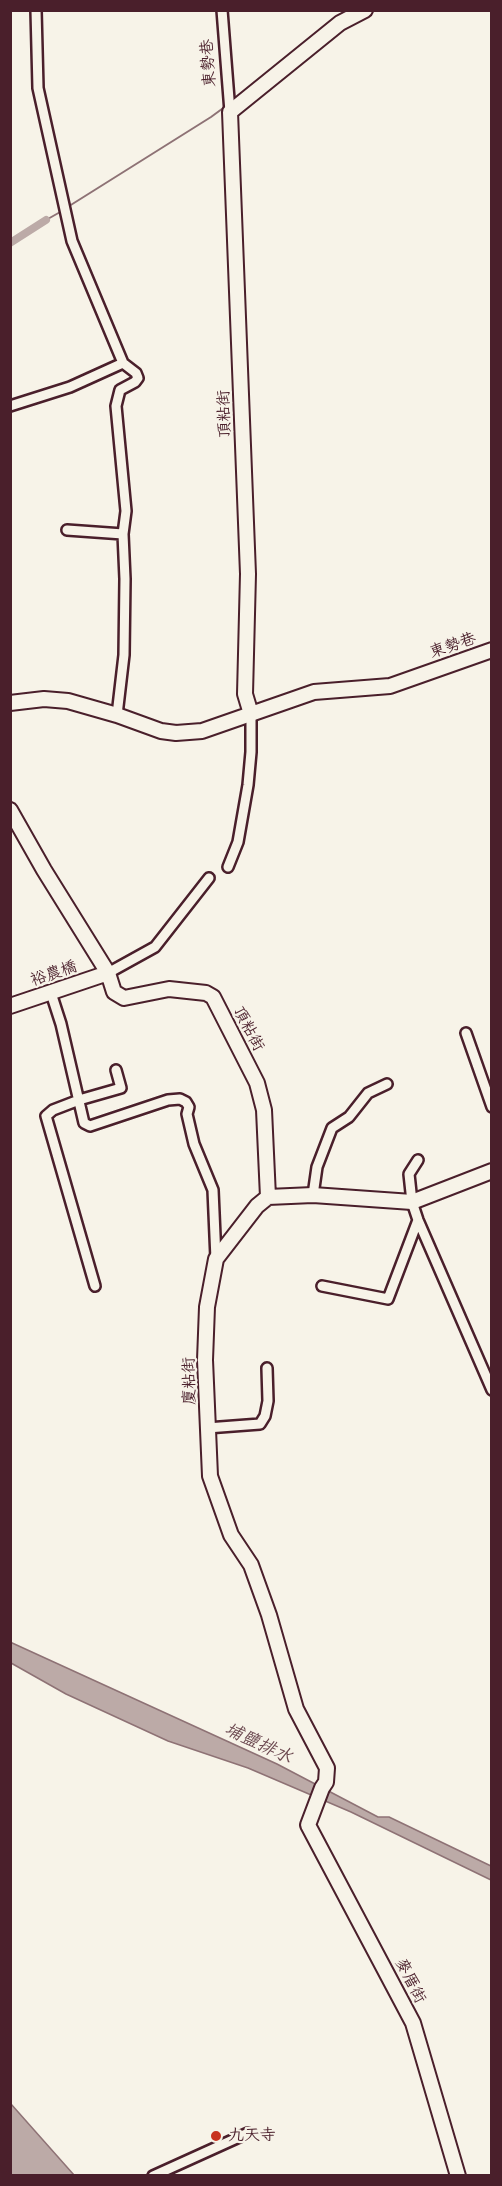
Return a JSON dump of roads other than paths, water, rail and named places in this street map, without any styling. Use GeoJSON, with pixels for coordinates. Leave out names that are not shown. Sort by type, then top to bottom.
{"type":"FeatureCollection","features":[{"type":"Feature","properties":{"kind":"street"},"geometry":{"type":"LineString","coordinates":[[36,10],[38,88],[72,241],[123,363],[136,373],[138,378],[120,390],[117,398],[126,512],[123,534],[126,579],[124,655],[117,715]]}},
{"type":"Feature","properties":{"kind":"street","name":"東勢巷"},"geometry":{"type":"LineString","coordinates":[[222,10],[230,112]]}},
{"type":"Feature","properties":{"kind":"street"},"geometry":{"type":"LineString","coordinates":[[230,112],[340,23],[365,10]]}},
{"type":"Feature","properties":{"kind":"street","name":"頂粘街"},"geometry":{"type":"LineString","coordinates":[[228,867],[238,842],[251,752],[251,714],[245,694],[248,574],[230,112]]}},
{"type":"Feature","properties":{"kind":"street"},"geometry":{"type":"LineString","coordinates":[[10,406],[70,387],[123,363]]}},
{"type":"Feature","properties":{"kind":"street"},"geometry":{"type":"LineString","coordinates":[[67,530],[123,534]]}},
{"type":"Feature","properties":{"kind":"street","name":"東勢巷"},"geometry":{"type":"LineString","coordinates":[[251,714],[314,692],[390,687],[492,650]]}},
{"type":"Feature","properties":{"kind":"street"},"geometry":{"type":"LineString","coordinates":[[10,703],[44,699],[68,701],[161,731],[177,733],[202,731],[251,714]]}},
{"type":"Feature","properties":{"kind":"street","name":"頂粘街"},"geometry":{"type":"LineString","coordinates":[[10,810],[108,973],[114,992],[124,998],[169,989],[206,993],[213,997],[255,1078],[264,1110],[268,1197]]}},
{"type":"Feature","properties":{"kind":"street"},"geometry":{"type":"LineString","coordinates":[[108,973],[155,947],[209,878]]}},
{"type":"Feature","properties":{"kind":"street","name":"裕農橋"},"geometry":{"type":"LineString","coordinates":[[10,1006],[108,973]]}},
{"type":"Feature","properties":{"kind":"street"},"geometry":{"type":"LineString","coordinates":[[51,993],[66,1044],[84,1123],[90,1126],[168,1100],[186,1101],[189,1107],[187,1114],[194,1144],[213,1190],[216,1259]]}},
{"type":"Feature","properties":{"kind":"street"},"geometry":{"type":"LineString","coordinates":[[466,1033],[492,1107]]}},
{"type":"Feature","properties":{"kind":"street"},"geometry":{"type":"LineString","coordinates":[[95,1286],[46,1116],[53,1110],[78,1100],[121,1088],[116,1070]]}},
{"type":"Feature","properties":{"kind":"street"},"geometry":{"type":"LineString","coordinates":[[313,1195],[317,1167],[332,1128],[349,1117],[368,1093],[387,1084]]}},
{"type":"Feature","properties":{"kind":"street"},"geometry":{"type":"LineString","coordinates":[[418,1160],[409,1174],[412,1202],[492,1390]]}},
{"type":"Feature","properties":{"kind":"street"},"geometry":{"type":"LineString","coordinates":[[268,1197],[313,1195],[412,1202],[492,1171]]}},
{"type":"Feature","properties":{"kind":"street","name":"廈粘街"},"geometry":{"type":"LineString","coordinates":[[268,1197],[257,1206],[216,1259],[207,1307],[205,1360],[210,1476],[231,1535],[250,1565],[269,1614],[296,1709],[327,1767],[326,1782],[312,1813]]}},
{"type":"Feature","properties":{"kind":"street"},"geometry":{"type":"LineString","coordinates":[[322,1286],[388,1299],[418,1220]]}},
{"type":"Feature","properties":{"kind":"street"},"geometry":{"type":"LineString","coordinates":[[207,1428],[260,1424],[265,1416],[268,1401],[267,1368]]}},
{"type":"Feature","properties":{"kind":"street","name":"麥厝街"},"geometry":{"type":"LineString","coordinates":[[312,1813],[308,1825],[413,2023],[458,2175]]}},
{"type":"Feature","properties":{"kind":"street"},"geometry":{"type":"LineString","coordinates":[[153,2175],[248,2133]]}},
{"type":"Feature","properties":{"kind":"waterway"},"geometry":{"type":"LineString","coordinates":[[233,100],[264,76]]}},
{"type":"Feature","properties":{"kind":"waterway"},"geometry":{"type":"LineString","coordinates":[[66,208],[226,106]]}},
{"type":"Feature","properties":{"kind":"waterway"},"geometry":{"type":"LineString","coordinates":[[46,220],[62,211]]}},
{"type":"Feature","properties":{"kind":"waterway"},"geometry":{"type":"LineString","coordinates":[[10,243],[46,220]]}},
{"type":"Feature","properties":{"kind":"place","name":"九天寺"},"geometry":{"type":"Point","coordinates":[216,2136]}},
{"type":"Feature","properties":{"kind":"water label","name":"埔鹽排水"},"geometry":{"type":"Point","coordinates":[258,1744]}}]}
